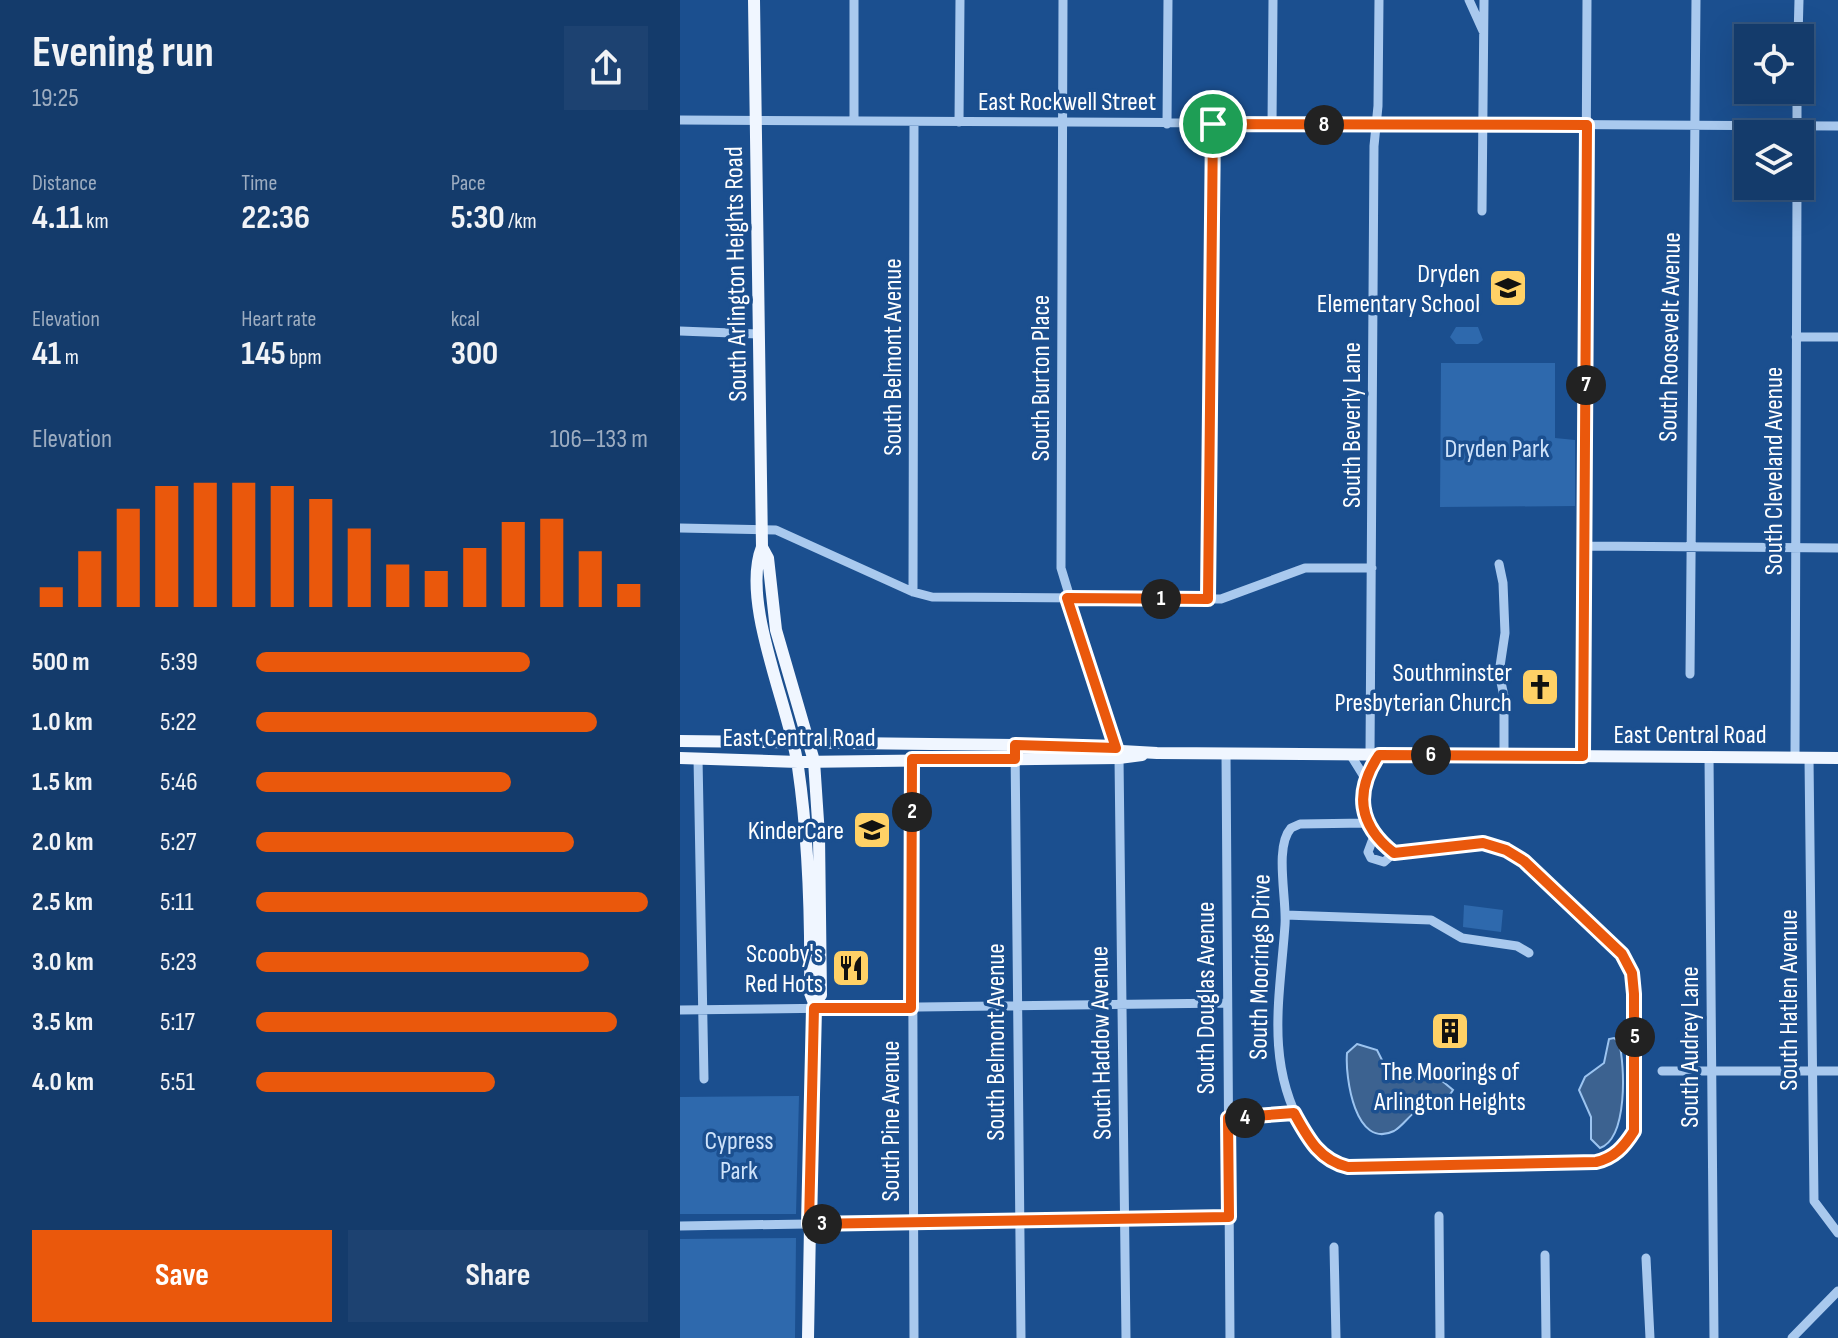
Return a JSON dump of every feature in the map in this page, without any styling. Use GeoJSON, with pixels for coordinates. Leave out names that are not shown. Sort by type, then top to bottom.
{"type":"FeatureCollection","features":[{"type":"Feature","properties":{"kind":"main road","name":"South Arlington Heights Road"},"geometry":{"type":"LineString","coordinates":[[754,0],[762,547],[757,560],[763,629],[798,762],[807,835],[810,993],[814,1006],[808,1338]]}},
{"type":"Feature","properties":{"kind":"main road","name":"South Arlington Heights Road"},"geometry":{"type":"LineString","coordinates":[[762,547],[768,558],[776,630],[814,761],[819,836],[821,995],[814,1006]]}},
{"type":"Feature","properties":{"kind":"main road","name":"East Central Road"},"geometry":{"type":"LineString","coordinates":[[680,741],[1015,745],[1118,753]]}},
{"type":"Feature","properties":{"kind":"main road","name":"East Central Road"},"geometry":{"type":"LineString","coordinates":[[680,758],[798,762],[1226,753],[1838,758]]}},
{"type":"Feature","properties":{"kind":"street"},"geometry":{"type":"LineString","coordinates":[[854,0],[854,121]]}},
{"type":"Feature","properties":{"kind":"street"},"geometry":{"type":"LineString","coordinates":[[959,122],[960,0]]}},
{"type":"Feature","properties":{"kind":"street","name":"South Burton Place"},"geometry":{"type":"LineString","coordinates":[[1063,0],[1061,568],[1067,598],[1118,753]]}},
{"type":"Feature","properties":{"kind":"street"},"geometry":{"type":"LineString","coordinates":[[1167,124],[1168,0]]}},
{"type":"Feature","properties":{"kind":"street"},"geometry":{"type":"LineString","coordinates":[[1272,125],[1273,0]]}},
{"type":"Feature","properties":{"kind":"street","name":"South Beverly Lane"},"geometry":{"type":"LineString","coordinates":[[1374,754],[1372,568],[1379,0]]}},
{"type":"Feature","properties":{"kind":"street"},"geometry":{"type":"LineString","coordinates":[[1469,0],[1484,34]]}},
{"type":"Feature","properties":{"kind":"street"},"geometry":{"type":"LineString","coordinates":[[1482,211],[1484,0]]}},
{"type":"Feature","properties":{"kind":"street"},"geometry":{"type":"LineString","coordinates":[[1583,756],[1587,0]]}},
{"type":"Feature","properties":{"kind":"street","name":"South Roosevelt Avenue"},"geometry":{"type":"LineString","coordinates":[[1690,674],[1696,0]]}},
{"type":"Feature","properties":{"kind":"street"},"geometry":{"type":"LineString","coordinates":[[1798,24],[1799,0]]}},
{"type":"Feature","properties":{"kind":"street","name":"East Rockwell Street"},"geometry":{"type":"LineString","coordinates":[[680,120],[1734,128]]}},
{"type":"Feature","properties":{"kind":"street","name":"South Belmont Avenue"},"geometry":{"type":"LineString","coordinates":[[913,592],[914,122]]}},
{"type":"Feature","properties":{"kind":"street"},"geometry":{"type":"LineString","coordinates":[[1208,599],[1213,124]]}},
{"type":"Feature","properties":{"kind":"street","name":"East Rockwell Street"},"geometry":{"type":"LineString","coordinates":[[1814,128],[1838,126]]}},
{"type":"Feature","properties":{"kind":"street","name":"South Cleveland Avenue"},"geometry":{"type":"LineString","coordinates":[[1795,757],[1797,200]]}},
{"type":"Feature","properties":{"kind":"street"},"geometry":{"type":"LineString","coordinates":[[680,331],[758,334]]}},
{"type":"Feature","properties":{"kind":"street"},"geometry":{"type":"LineString","coordinates":[[1796,337],[1838,337]]}},
{"type":"Feature","properties":{"kind":"street"},"geometry":{"type":"LineString","coordinates":[[680,528],[776,530],[913,592],[932,597],[1208,599],[1230,597],[1305,568],[1372,568]]}},
{"type":"Feature","properties":{"kind":"street"},"geometry":{"type":"LineString","coordinates":[[1586,546],[1838,548]]}},
{"type":"Feature","properties":{"kind":"street"},"geometry":{"type":"LineString","coordinates":[[1499,564],[1505,633],[1499,673],[1504,696],[1504,755]]}},
{"type":"Feature","properties":{"kind":"street","name":"South Belmont Avenue"},"geometry":{"type":"LineString","coordinates":[[1015,745],[1021,1338]]}},
{"type":"Feature","properties":{"kind":"street","name":"South Haddow Avenue"},"geometry":{"type":"LineString","coordinates":[[1118,753],[1126,1338]]}},
{"type":"Feature","properties":{"kind":"street","name":"South Douglas Avenue"},"geometry":{"type":"LineString","coordinates":[[1226,753],[1230,1338]]}},
{"type":"Feature","properties":{"kind":"street"},"geometry":{"type":"LineString","coordinates":[[1350,754],[1365,778]]}},
{"type":"Feature","properties":{"kind":"street"},"geometry":{"type":"LineString","coordinates":[[1374,754],[1365,778],[1366,823],[1374,836],[1394,853],[1384,862],[1371,858],[1368,852],[1374,836]]}},
{"type":"Feature","properties":{"kind":"street","name":"South Audrey Lane"},"geometry":{"type":"LineString","coordinates":[[1709,756],[1714,1338]]}},
{"type":"Feature","properties":{"kind":"street"},"geometry":{"type":"LineString","coordinates":[[698,758],[704,1079]]}},
{"type":"Feature","properties":{"kind":"street","name":"South Hatlen Avenue"},"geometry":{"type":"LineString","coordinates":[[1809,758],[1810,1071],[1814,1201],[1838,1233]]}},
{"type":"Feature","properties":{"kind":"street","name":"South Pine Avenue"},"geometry":{"type":"LineString","coordinates":[[912,759],[914,1338]]}},
{"type":"Feature","properties":{"kind":"street","name":"South Moorings Drive"},"geometry":{"type":"LineString","coordinates":[[1366,823],[1309,824],[1291,828],[1283,843],[1285,915],[1279,980],[1279,1072],[1294,1113],[1321,1155],[1332,1163],[1348,1167],[1581,1164],[1606,1160],[1624,1147],[1634,1131],[1636,1117],[1632,973],[1616,948],[1524,861],[1495,846],[1472,844],[1394,853]]}},
{"type":"Feature","properties":{"kind":"street"},"geometry":{"type":"LineString","coordinates":[[1285,915],[1431,920],[1462,938],[1517,946],[1529,953]]}},
{"type":"Feature","properties":{"kind":"street"},"geometry":{"type":"LineString","coordinates":[[680,1010],[1227,1003]]}},
{"type":"Feature","properties":{"kind":"street"},"geometry":{"type":"LineString","coordinates":[[1662,1071],[1838,1071]]}},
{"type":"Feature","properties":{"kind":"street"},"geometry":{"type":"LineString","coordinates":[[1228,1118],[1294,1113]]}},
{"type":"Feature","properties":{"kind":"street"},"geometry":{"type":"LineString","coordinates":[[1439,1216],[1440,1338]]}},
{"type":"Feature","properties":{"kind":"street"},"geometry":{"type":"LineString","coordinates":[[680,1226],[1229,1217]]}},
{"type":"Feature","properties":{"kind":"street"},"geometry":{"type":"LineString","coordinates":[[1334,1247],[1336,1338]]}},
{"type":"Feature","properties":{"kind":"street"},"geometry":{"type":"LineString","coordinates":[[1545,1255],[1546,1338]]}},
{"type":"Feature","properties":{"kind":"street"},"geometry":{"type":"LineString","coordinates":[[1646,1258],[1650,1338]]}},
{"type":"Feature","properties":{"kind":"street"},"geometry":{"type":"LineString","coordinates":[[1792,1338],[1838,1291]]}},
{"type":"Feature","properties":{"kind":"green space"},"geometry":{"type":"Polygon","coordinates":[[[1456,327],[1478,327],[1483,340],[1478,344],[1456,344],[1450,337],[1456,327]]]}},
{"type":"Feature","properties":{"kind":"green space","name":"Dryden Park"},"geometry":{"type":"Polygon","coordinates":[[[1441,363],[1555,363],[1555,438],[1575,440],[1575,506],[1440,507],[1441,363]]]}},
{"type":"Feature","properties":{"kind":"green space"},"geometry":{"type":"Polygon","coordinates":[[[1464,905],[1503,910],[1501,932],[1463,927],[1464,905]]]}},
{"type":"Feature","properties":{"kind":"green space","name":"Cypress Park"},"geometry":{"type":"Polygon","coordinates":[[[799,1096],[796,1214],[680,1214],[680,1097],[799,1096]]]}},
{"type":"Feature","properties":{"kind":"green space"},"geometry":{"type":"Polygon","coordinates":[[[796,1238],[795,1338],[680,1338],[680,1239],[796,1238]]]}},
{"type":"Feature","properties":{"kind":"shaded area"},"geometry":{"type":"Polygon","coordinates":[[[1609,1039],[1619,1042],[1621,1053],[1623,1083],[1620,1116],[1616,1131],[1609,1142],[1600,1148],[1591,1139],[1591,1117],[1579,1090],[1585,1077],[1604,1063],[1609,1039]]]}},
{"type":"Feature","properties":{"kind":"shaded area"},"geometry":{"type":"Polygon","coordinates":[[[1357,1044],[1377,1050],[1391,1078],[1441,1080],[1453,1090],[1443,1105],[1418,1110],[1394,1131],[1381,1134],[1370,1130],[1355,1108],[1348,1078],[1347,1053],[1357,1044]]]}},
{"type":"Feature","properties":{"kind":"place","name":"Dryden Elementary School"},"geometry":{"type":"Point","coordinates":[1508,288]}},
{"type":"Feature","properties":{"kind":"place","name":"Southminster Presbyterian Church"},"geometry":{"type":"Point","coordinates":[1540,687]}},
{"type":"Feature","properties":{"kind":"place","name":"KinderCare"},"geometry":{"type":"Point","coordinates":[872,830]}},
{"type":"Feature","properties":{"kind":"place","name":"Scooby's Red Hots"},"geometry":{"type":"Point","coordinates":[851,968]}},
{"type":"Feature","properties":{"kind":"place","name":"The Moorings of Arlington Heights"},"geometry":{"type":"Point","coordinates":[1450,1031]}},
{"type":"Feature","properties":{"kind":"route"},"geometry":{"type":"LineString","coordinates":[[1213,124],[1587,125],[1583,756],[1379,755],[1365,778],[1366,823],[1370,832],[1394,853],[1483,843],[1516,854],[1622,954],[1632,973],[1634,994],[1634,1131],[1624,1147],[1606,1160],[1581,1164],[1348,1167],[1332,1163],[1321,1155],[1294,1113],[1228,1118],[1229,1217],[809,1224],[814,1008],[911,1008],[912,759],[1015,759],[1015,745],[1116,748],[1067,598],[1208,599],[1213,124]]}}]}
